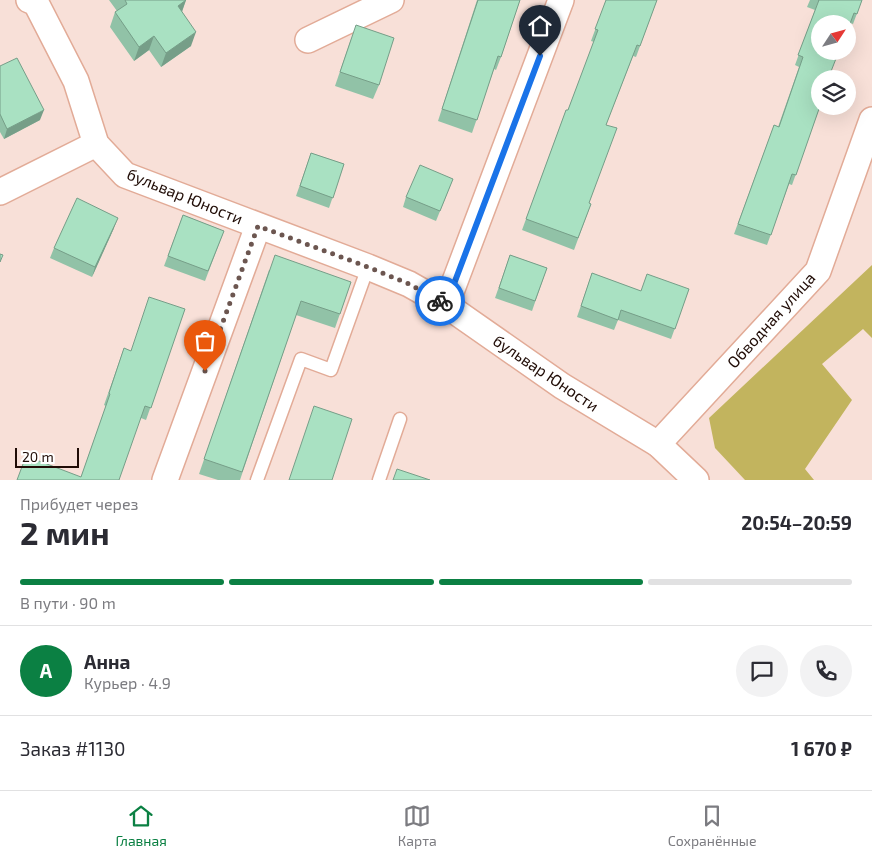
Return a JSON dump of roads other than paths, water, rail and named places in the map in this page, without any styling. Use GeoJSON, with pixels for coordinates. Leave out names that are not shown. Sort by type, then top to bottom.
{"type":"FeatureCollection","features":[{"type":"Feature","properties":{"kind":"street"},"geometry":{"type":"LineString","coordinates":[[308,40],[391,0]]}},
{"type":"Feature","properties":{"kind":"street"},"geometry":{"type":"LineString","coordinates":[[446,305],[561,0]]}},
{"type":"Feature","properties":{"kind":"street","name":"бульвар Юности"},"geometry":{"type":"LineString","coordinates":[[35,1],[76,81],[96,144],[125,176],[409,284],[446,305],[562,386],[658,444],[696,480]]}},
{"type":"Feature","properties":{"kind":"street","name":"Обводная улица"},"geometry":{"type":"LineString","coordinates":[[658,444],[818,271],[872,120]]}},
{"type":"Feature","properties":{"kind":"street"},"geometry":{"type":"LineString","coordinates":[[0,192],[96,144]]}},
{"type":"Feature","properties":{"kind":"street"},"geometry":{"type":"LineString","coordinates":[[165,480],[258,226]]}},
{"type":"Feature","properties":{"kind":"lane"},"geometry":{"type":"LineString","coordinates":[[257,480],[302,359],[331,370],[368,267]]}},
{"type":"Feature","properties":{"kind":"lane"},"geometry":{"type":"LineString","coordinates":[[379,480],[400,419]]}}]}
